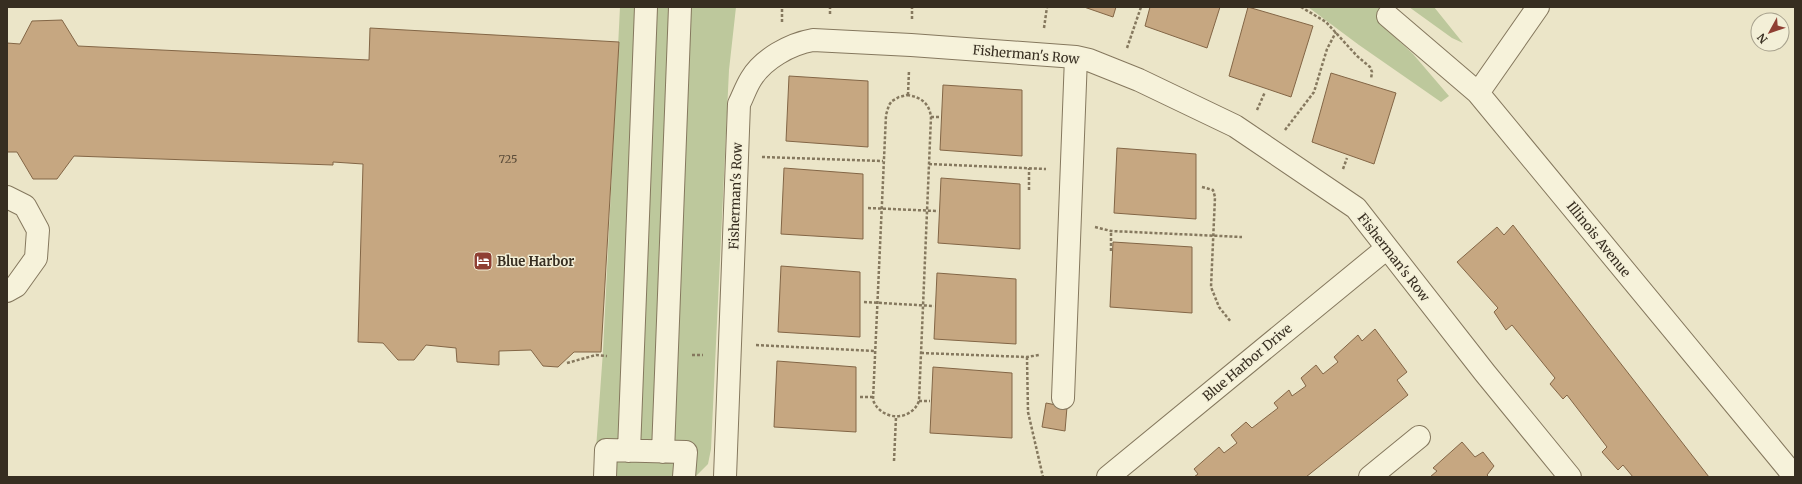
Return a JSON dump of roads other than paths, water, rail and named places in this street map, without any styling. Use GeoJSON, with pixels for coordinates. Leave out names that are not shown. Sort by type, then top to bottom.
{"type":"FeatureCollection","features":[{"type":"Feature","properties":{"kind":"street"},"geometry":{"type":"LineString","coordinates":[[629,451],[646,7]]}},
{"type":"Feature","properties":{"kind":"street"},"geometry":{"type":"LineString","coordinates":[[663,452],[680,7]]}},
{"type":"Feature","properties":{"kind":"street"},"geometry":{"type":"LineString","coordinates":[[1478,93],[1538,7]]}},
{"type":"Feature","properties":{"kind":"street","name":"Illinois Avenue"},"geometry":{"type":"LineString","coordinates":[[1388,16],[1478,93],[1795,477]]}},
{"type":"Feature","properties":{"kind":"street","name":"Fisherman's Row"},"geometry":{"type":"LineString","coordinates":[[725,477],[739,104],[752,78],[772,57],[798,43],[813,40],[903,44],[1076,57],[1139,80],[1235,126],[1356,208],[1485,373],[1570,477]]}},
{"type":"Feature","properties":{"kind":"street"},"geometry":{"type":"LineString","coordinates":[[1063,398],[1076,57]]}},
{"type":"Feature","properties":{"kind":"street"},"geometry":{"type":"LineString","coordinates":[[7,197],[25,206],[38,230],[36,258],[16,286],[7,291]]}},
{"type":"Feature","properties":{"kind":"street","name":"Blue Harbor Drive"},"geometry":{"type":"LineString","coordinates":[[1108,477],[1387,248]]}},
{"type":"Feature","properties":{"kind":"street"},"geometry":{"type":"LineString","coordinates":[[1370,477],[1419,437]]}},
{"type":"Feature","properties":{"kind":"street"},"geometry":{"type":"LineString","coordinates":[[605,477],[606,450],[686,452],[684,477]]}},
{"type":"Feature","properties":{"kind":"place","name":"Blue Harbor"},"geometry":{"type":"Point","coordinates":[483,261]}}]}
